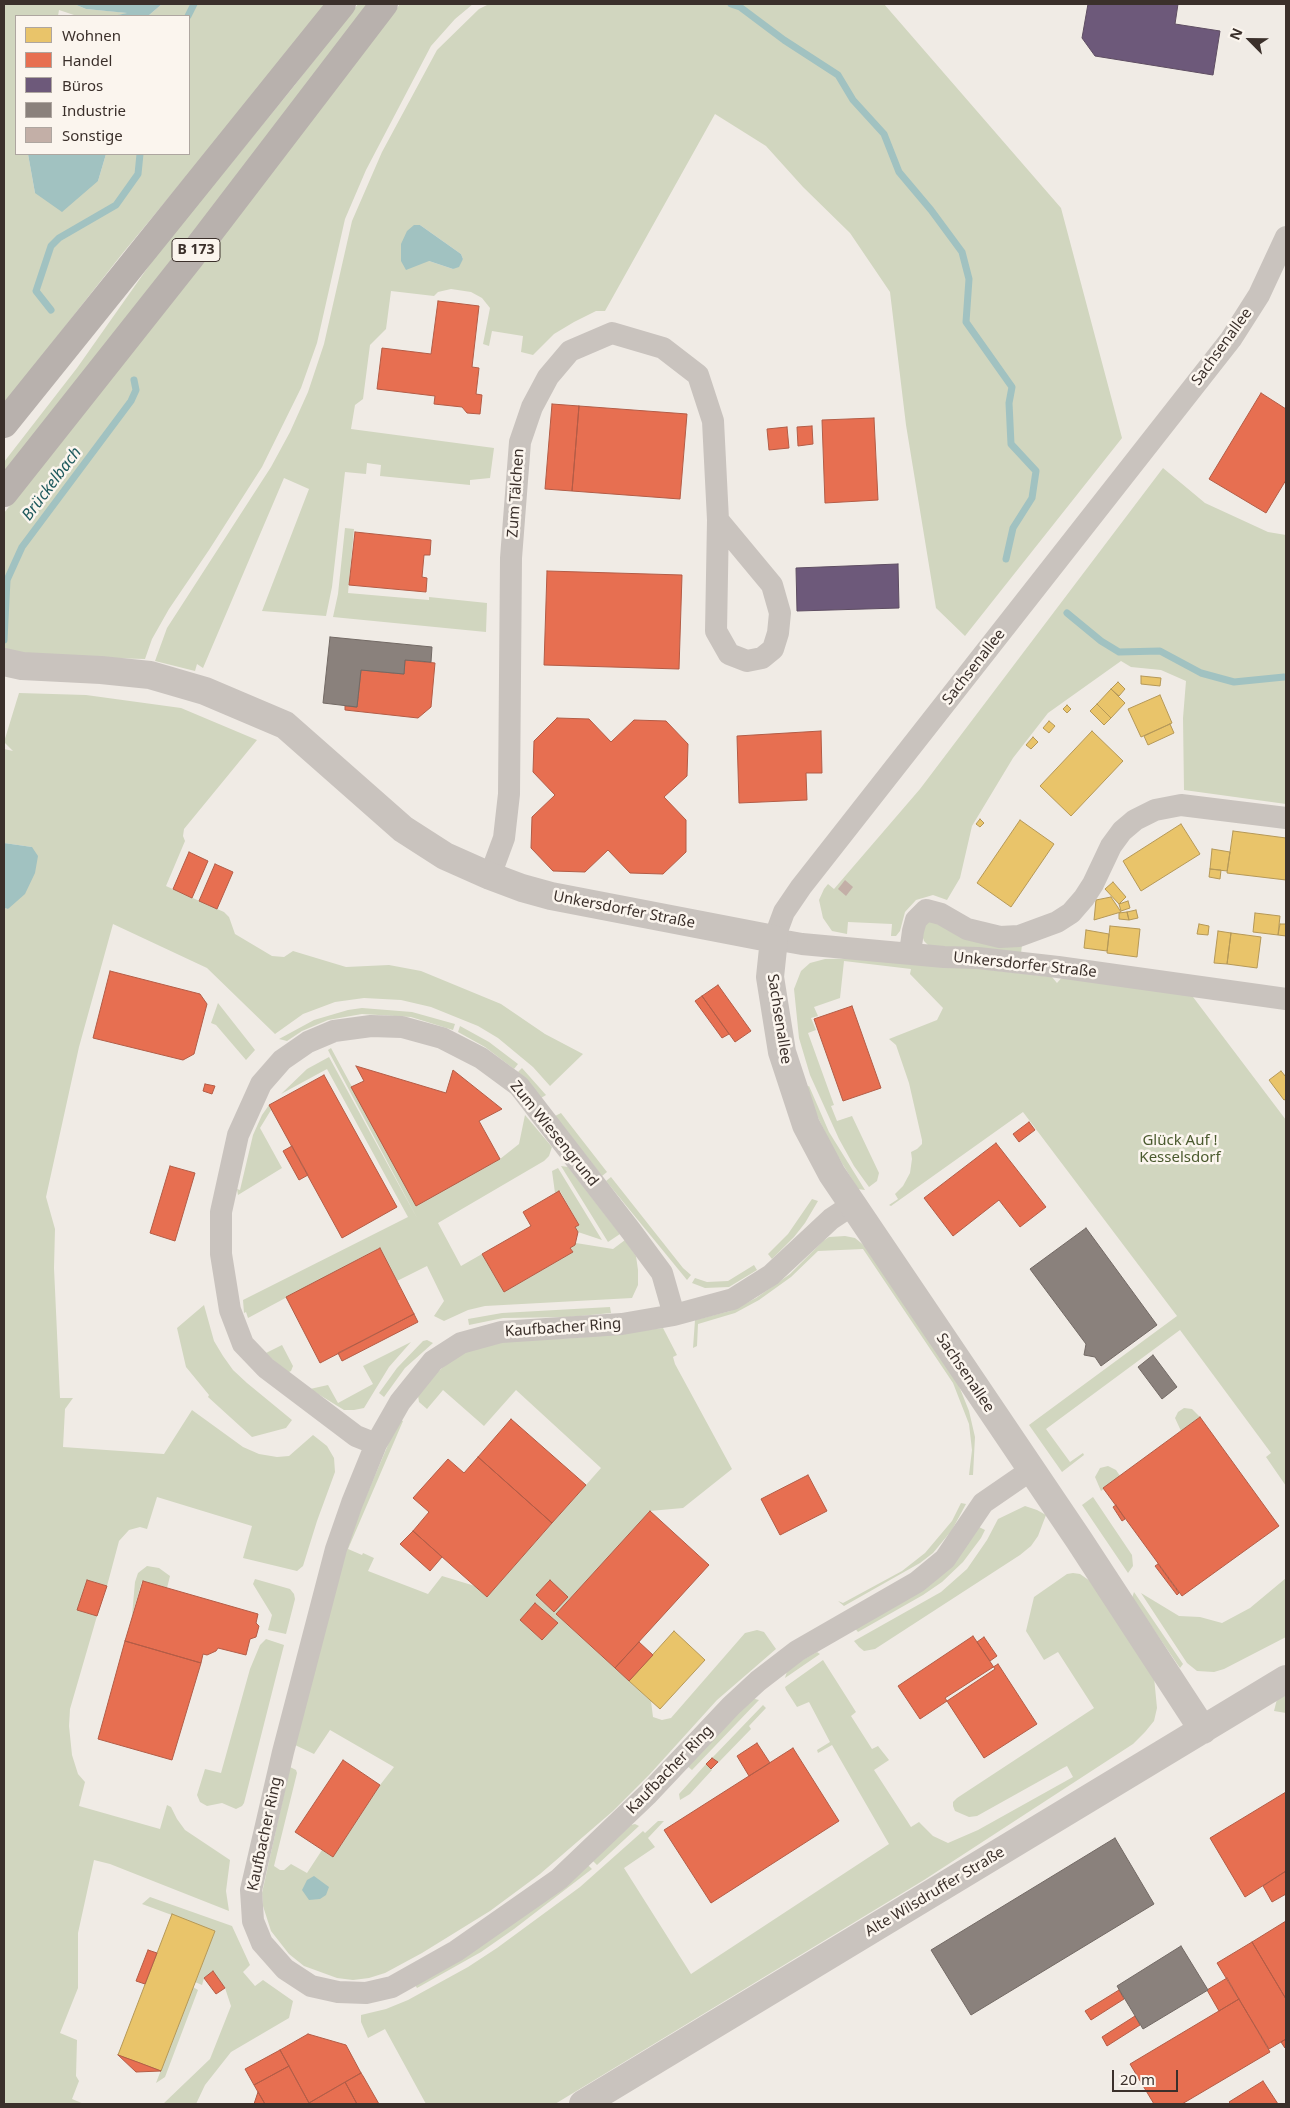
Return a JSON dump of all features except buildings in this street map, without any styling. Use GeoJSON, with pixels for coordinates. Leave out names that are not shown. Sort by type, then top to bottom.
{"type":"FeatureCollection","features":[{"type":"Feature","properties":{"kind":"main road","name":"B 173"},"geometry":{"type":"LineString","coordinates":[[4,424],[342,4]]}},
{"type":"Feature","properties":{"kind":"main road","name":"B 173"},"geometry":{"type":"LineString","coordinates":[[4,493],[190,258],[384,4]]}},
{"type":"Feature","properties":{"kind":"street","name":"Sachsenallee"},"geometry":{"type":"LineString","coordinates":[[1202,1730],[1079,1540],[832,1174],[806,1125],[791,1085],[782,1052],[770,977],[774,939],[784,912],[801,887],[1230,339],[1258,295],[1286,237]]}},
{"type":"Feature","properties":{"kind":"street","name":"Zum Tälchen"},"geometry":{"type":"LineString","coordinates":[[490,876],[504,838],[509,794],[512,558],[520,442],[532,407],[548,377],[570,351],[612,334],[663,348],[698,375],[713,421],[718,520],[716,631],[729,654],[747,661],[762,658],[773,649],[778,633],[780,613],[772,585],[718,520]]}},
{"type":"Feature","properties":{"kind":"street","name":"Unkersdorfer Straße"},"geometry":{"type":"LineString","coordinates":[[10,666],[101,670],[150,676],[205,691],[285,725],[403,828],[445,856],[522,888],[552,896],[802,944],[1058,966],[1286,999]]}},
{"type":"Feature","properties":{"kind":"street"},"geometry":{"type":"LineString","coordinates":[[910,953],[912,931],[916,920],[926,910],[941,914],[967,929],[1000,937],[1019,936],[1057,922],[1071,913],[1084,898],[1093,884],[1111,846],[1122,831],[1136,820],[1155,810],[1181,805],[1286,818]]}},
{"type":"Feature","properties":{"kind":"street","name":"Zum Wiesengrund"},"geometry":{"type":"LineString","coordinates":[[376,1444],[356,1436],[266,1368],[243,1344],[230,1310],[221,1254],[221,1212],[238,1135],[262,1084],[282,1060],[308,1042],[334,1031],[371,1026],[402,1027],[442,1038],[481,1058],[518,1086],[636,1238],[662,1273],[674,1315]]}},
{"type":"Feature","properties":{"kind":"street","name":"Kaufbacher Ring"},"geometry":{"type":"LineString","coordinates":[[852,1205],[831,1220],[771,1275],[733,1299],[674,1315],[622,1324],[501,1332],[461,1343],[432,1360],[400,1402],[376,1444],[352,1503],[334,1557],[286,1743],[251,1890],[253,1921],[262,1943],[285,1969],[312,1986],[338,1992],[366,1993],[392,1987],[456,1951],[559,1879],[648,1794],[731,1706],[758,1681],[797,1651],[917,1582],[946,1559],[983,1503],[1031,1470]]}},
{"type":"Feature","properties":{"kind":"street","name":"Alte Wilsdruffer Straße"},"geometry":{"type":"LineString","coordinates":[[583,2104],[1286,1679]]}},
{"type":"Feature","properties":{"kind":"green space"},"geometry":{"type":"Polygon","coordinates":[[[4,4],[74,4],[86,9],[129,13],[118,15],[74,15],[59,10],[58,15],[15,15],[15,155],[28,155],[35,193],[98,181],[106,155],[190,155],[190,15],[149,15],[162,4],[326,4],[276,68],[122,254],[4,404],[4,4]]]}},
{"type":"Feature","properties":{"kind":"green space"},"geometry":{"type":"Polygon","coordinates":[[[358,4],[368,4],[221,198],[4,472],[4,462],[77,368],[158,253],[358,4]]]}},
{"type":"Feature","properties":{"kind":"green space"},"geometry":{"type":"Polygon","coordinates":[[[400,4],[473,4],[455,19],[431,46],[366,170],[345,219],[317,343],[301,388],[262,467],[169,609],[152,639],[145,659],[42,656],[4,651],[4,513],[123,364],[400,4]]]}},
{"type":"Feature","properties":{"kind":"green space"},"geometry":{"type":"Polygon","coordinates":[[[489,4],[884,4],[1061,208],[1122,438],[965,636],[936,608],[906,425],[890,292],[850,233],[803,187],[766,146],[715,114],[605,311],[596,311],[554,334],[533,355],[521,352],[523,336],[492,331],[489,346],[483,344],[490,308],[482,298],[471,292],[451,289],[438,292],[434,296],[391,291],[386,329],[370,345],[363,399],[355,405],[351,429],[494,448],[490,478],[470,480],[470,485],[380,476],[381,465],[367,463],[366,474],[345,472],[332,587],[326,616],[262,611],[309,489],[284,478],[203,668],[197,664],[195,671],[155,661],[167,628],[271,467],[290,432],[308,392],[324,344],[352,221],[382,152],[437,50],[479,9],[489,4]],[[414,225],[429,261],[453,269],[463,259],[461,254],[420,225],[414,225]]]}},
{"type":"Feature","properties":{"kind":"green space"},"geometry":{"type":"Polygon","coordinates":[[[1163,468],[1205,503],[1268,532],[1286,535],[1286,804],[1184,790],[1183,718],[1186,681],[1161,670],[1131,667],[1121,661],[1048,713],[1013,758],[972,826],[960,878],[947,900],[933,895],[916,900],[905,912],[900,931],[896,936],[891,936],[892,924],[848,922],[847,934],[832,931],[823,918],[819,900],[824,889],[828,884],[834,889],[920,789],[1163,468]]]}},
{"type":"Feature","properties":{"kind":"green space"},"geometry":{"type":"Polygon","coordinates":[[[345,528],[354,529],[348,593],[429,600],[429,597],[487,603],[486,632],[333,617],[338,594],[345,528]]]}},
{"type":"Feature","properties":{"kind":"green space"},"geometry":{"type":"Polygon","coordinates":[[[19,693],[86,695],[181,708],[257,740],[184,829],[183,836],[185,841],[166,886],[224,912],[229,917],[235,934],[272,956],[284,957],[293,951],[346,967],[389,965],[421,971],[501,1004],[545,1034],[583,1054],[550,1086],[533,1067],[498,1038],[478,1026],[431,1007],[401,1000],[364,998],[335,1002],[303,1014],[275,1034],[207,968],[113,924],[79,1047],[46,1197],[55,1229],[54,1268],[60,1398],[73,1398],[65,1409],[63,1447],[164,1454],[192,1410],[243,1447],[259,1454],[277,1457],[289,1456],[313,1435],[327,1446],[334,1458],[335,1472],[303,1566],[297,1571],[243,1558],[252,1526],[157,1497],[147,1529],[140,1527],[129,1530],[119,1541],[107,1586],[87,1580],[78,1610],[97,1616],[70,1709],[69,1726],[72,1755],[78,1774],[85,1782],[79,1806],[160,1829],[167,1805],[171,1807],[185,1830],[230,1860],[226,1891],[229,1911],[110,1864],[94,1860],[78,1933],[78,1988],[60,2033],[77,2040],[76,2076],[79,2081],[72,2099],[84,2104],[4,2104],[4,908],[8,909],[32,847],[4,843],[4,749],[13,751],[4,742],[19,693]]]}},
{"type":"Feature","properties":{"kind":"green space"},"geometry":{"type":"Polygon","coordinates":[[[925,920],[1022,944],[1021,954],[929,946],[924,941],[922,935],[925,920]]]}},
{"type":"Feature","properties":{"kind":"green space","name":"Glück Auf ! Kesselsdorf"},"geometry":{"type":"Polygon","coordinates":[[[887,958],[1052,977],[1057,983],[1065,974],[1190,993],[1286,1120],[1286,1486],[1266,1457],[1271,1453],[1180,1330],[1046,1429],[1070,1462],[1083,1453],[1084,1455],[1062,1472],[1029,1425],[1177,1316],[1023,1112],[891,1206],[889,1205],[898,1199],[895,1194],[903,1186],[910,1173],[911,1152],[922,1144],[922,1140],[909,1083],[896,1045],[889,1039],[937,1020],[943,1008],[910,974],[911,969],[844,961],[840,998],[814,1007],[818,1016],[811,1018],[816,1030],[808,1033],[834,1105],[831,1106],[837,1121],[852,1116],[879,1173],[877,1181],[869,1187],[854,1166],[839,1139],[810,1075],[799,1038],[794,989],[801,971],[810,963],[825,959],[887,958]]]}},
{"type":"Feature","properties":{"kind":"green space"},"geometry":{"type":"Polygon","coordinates":[[[218,1003],[255,1050],[246,1060],[216,1025],[211,1023],[218,1003]]]}},
{"type":"Feature","properties":{"kind":"green space"},"geometry":{"type":"Polygon","coordinates":[[[362,1008],[412,1012],[455,1024],[453,1030],[411,1017],[362,1014],[328,1020],[302,1031],[287,1041],[279,1039],[314,1020],[362,1008]]]}},
{"type":"Feature","properties":{"kind":"green space"},"geometry":{"type":"Polygon","coordinates":[[[460,1026],[489,1042],[518,1064],[514,1069],[485,1047],[458,1032],[460,1026]]]}},
{"type":"Feature","properties":{"kind":"green space"},"geometry":{"type":"Polygon","coordinates":[[[331,1048],[416,1205],[500,1159],[519,1144],[525,1115],[552,1147],[549,1156],[544,1161],[438,1223],[461,1266],[482,1254],[504,1292],[573,1252],[570,1248],[576,1243],[613,1249],[625,1240],[636,1256],[638,1270],[638,1285],[632,1298],[485,1306],[468,1310],[444,1321],[434,1316],[444,1301],[427,1266],[397,1281],[379,1248],[248,1318],[246,1312],[244,1313],[243,1300],[408,1217],[327,1069],[281,1094],[307,1069],[329,1057],[417,1218],[330,1054],[328,1050],[331,1048]]]}},
{"type":"Feature","properties":{"kind":"green space"},"geometry":{"type":"Polygon","coordinates":[[[522,1068],[546,1095],[541,1098],[518,1072],[522,1068]]]}},
{"type":"Feature","properties":{"kind":"green space"},"geometry":{"type":"Polygon","coordinates":[[[809,1086],[829,1132],[865,1190],[858,1189],[832,1147],[804,1088],[809,1086]]]}},
{"type":"Feature","properties":{"kind":"green space"},"geometry":{"type":"Polygon","coordinates":[[[269,1105],[271,1110],[260,1128],[282,1168],[238,1195],[237,1189],[240,1190],[253,1135],[269,1105]]]}},
{"type":"Feature","properties":{"kind":"green space"},"geometry":{"type":"Polygon","coordinates":[[[561,1113],[607,1172],[602,1176],[555,1116],[561,1113]]]}},
{"type":"Feature","properties":{"kind":"green space"},"geometry":{"type":"Polygon","coordinates":[[[561,1166],[568,1167],[620,1234],[608,1242],[561,1166]]]}},
{"type":"Feature","properties":{"kind":"green space"},"geometry":{"type":"Polygon","coordinates":[[[558,1168],[602,1240],[578,1232],[575,1227],[579,1225],[560,1191],[555,1193],[552,1171],[558,1168]]]}},
{"type":"Feature","properties":{"kind":"green space"},"geometry":{"type":"Polygon","coordinates":[[[611,1177],[683,1268],[691,1275],[687,1280],[606,1181],[611,1177]]]}},
{"type":"Feature","properties":{"kind":"green space"},"geometry":{"type":"Polygon","coordinates":[[[812,1199],[818,1201],[805,1223],[772,1259],[768,1254],[788,1234],[812,1199]]]}},
{"type":"Feature","properties":{"kind":"green space"},"geometry":{"type":"Polygon","coordinates":[[[845,1236],[855,1238],[866,1247],[957,1381],[969,1411],[975,1437],[973,1475],[969,1475],[972,1450],[969,1424],[953,1383],[863,1249],[818,1251],[791,1277],[759,1300],[735,1313],[698,1324],[697,1346],[693,1348],[695,1320],[730,1311],[756,1298],[790,1274],[823,1241],[829,1237],[845,1236]]]}},
{"type":"Feature","properties":{"kind":"green space"},"geometry":{"type":"Polygon","coordinates":[[[754,1265],[757,1270],[729,1287],[705,1288],[692,1283],[695,1278],[707,1282],[728,1281],[754,1265]]]}},
{"type":"Feature","properties":{"kind":"green space"},"geometry":{"type":"Polygon","coordinates":[[[204,1305],[214,1341],[223,1356],[233,1370],[247,1383],[292,1420],[286,1428],[252,1437],[208,1397],[209,1395],[186,1367],[177,1328],[204,1305]]]}},
{"type":"Feature","properties":{"kind":"green space"},"geometry":{"type":"Polygon","coordinates":[[[610,1307],[611,1313],[570,1317],[503,1318],[469,1325],[468,1319],[502,1313],[610,1307]]]}},
{"type":"Feature","properties":{"kind":"green space"},"geometry":{"type":"Polygon","coordinates":[[[663,1328],[677,1355],[673,1357],[675,1364],[732,1469],[683,1508],[650,1511],[556,1614],[651,1701],[653,1717],[662,1720],[671,1718],[745,1633],[757,1630],[764,1632],[776,1649],[717,1700],[649,1775],[613,1811],[540,1874],[490,1911],[422,1953],[385,1973],[369,1978],[353,1980],[337,1978],[304,1966],[289,1954],[271,1931],[263,1906],[262,1893],[290,1767],[296,1770],[297,1773],[274,1866],[284,1870],[291,1864],[307,1873],[322,1850],[333,1857],[394,1767],[330,1730],[314,1754],[295,1745],[350,1534],[399,1419],[403,1421],[348,1549],[374,1558],[368,1571],[428,1594],[442,1576],[475,1586],[487,1597],[601,1468],[516,1390],[484,1426],[443,1390],[427,1409],[419,1402],[417,1389],[459,1354],[504,1340],[575,1338],[663,1328]],[[550,1580],[536,1595],[554,1612],[550,1580]],[[535,1603],[520,1620],[542,1640],[558,1623],[535,1603]]]}},
{"type":"Feature","properties":{"kind":"green space"},"geometry":{"type":"Polygon","coordinates":[[[427,1340],[433,1343],[405,1368],[384,1397],[379,1393],[397,1368],[423,1341],[427,1340]]]}},
{"type":"Feature","properties":{"kind":"green space"},"geometry":{"type":"Polygon","coordinates":[[[411,1342],[389,1367],[364,1408],[344,1410],[310,1389],[328,1385],[338,1403],[373,1384],[363,1366],[411,1342]]]}},
{"type":"Feature","properties":{"kind":"green space"},"geometry":{"type":"Polygon","coordinates":[[[282,1345],[293,1366],[291,1371],[287,1373],[266,1353],[282,1345]]]}},
{"type":"Feature","properties":{"kind":"green space"},"geometry":{"type":"Polygon","coordinates":[[[1184,1408],[1192,1409],[1200,1417],[1181,1431],[1175,1418],[1178,1412],[1184,1408]]]}},
{"type":"Feature","properties":{"kind":"green space"},"geometry":{"type":"Polygon","coordinates":[[[1108,1466],[1116,1470],[1120,1476],[1101,1491],[1095,1477],[1100,1468],[1108,1466]]]}},
{"type":"Feature","properties":{"kind":"green space"},"geometry":{"type":"Polygon","coordinates":[[[1093,1497],[1132,1555],[1133,1566],[1128,1573],[1082,1505],[1093,1497]]]}},
{"type":"Feature","properties":{"kind":"green space"},"geometry":{"type":"Polygon","coordinates":[[[961,1503],[966,1504],[952,1530],[933,1553],[920,1563],[844,1606],[838,1601],[843,1603],[902,1571],[925,1553],[952,1521],[961,1503]]]}},
{"type":"Feature","properties":{"kind":"green space"},"geometry":{"type":"Polygon","coordinates":[[[1025,1506],[1046,1515],[1038,1536],[1031,1546],[1020,1555],[875,1649],[864,1651],[854,1641],[941,1592],[967,1569],[987,1540],[998,1519],[1025,1506]]]}},
{"type":"Feature","properties":{"kind":"green space"},"geometry":{"type":"Polygon","coordinates":[[[979,1527],[985,1530],[981,1538],[963,1562],[942,1582],[858,1632],[854,1627],[958,1558],[979,1527]]]}},
{"type":"Feature","properties":{"kind":"green space"},"geometry":{"type":"Polygon","coordinates":[[[147,1566],[159,1568],[170,1576],[167,1588],[142,1581],[132,1616],[135,1582],[138,1573],[147,1566]]]}},
{"type":"Feature","properties":{"kind":"green space"},"geometry":{"type":"Polygon","coordinates":[[[1067,1574],[1080,1574],[1090,1581],[1154,1677],[1157,1708],[1154,1721],[1133,1744],[924,1880],[555,2104],[426,2104],[385,2029],[368,2038],[361,2022],[361,2015],[386,2009],[408,2000],[468,1967],[580,1887],[643,1831],[645,1833],[658,1821],[664,1821],[648,1838],[655,1847],[624,1868],[691,1974],[889,1844],[832,1745],[818,1753],[817,1750],[830,1742],[809,1702],[797,1707],[786,1690],[785,1687],[823,1660],[856,1712],[851,1716],[872,1749],[878,1746],[889,1760],[874,1770],[911,1827],[919,1822],[933,1836],[948,1843],[978,1830],[1073,1777],[1067,1766],[977,1816],[969,1817],[955,1811],[953,1806],[953,1802],[957,1798],[1094,1708],[1058,1652],[1044,1660],[1026,1631],[1034,1597],[1067,1574]]]}},
{"type":"Feature","properties":{"kind":"green space"},"geometry":{"type":"Polygon","coordinates":[[[1286,1578],[1286,1637],[1224,1669],[1214,1672],[1197,1671],[1187,1663],[1141,1593],[1179,1616],[1200,1617],[1222,1623],[1250,1608],[1286,1578]]]}},
{"type":"Feature","properties":{"kind":"green space"},"geometry":{"type":"Polygon","coordinates":[[[255,1579],[290,1589],[294,1594],[295,1599],[286,1634],[268,1630],[272,1615],[253,1584],[255,1579]]]}},
{"type":"Feature","properties":{"kind":"green space"},"geometry":{"type":"Polygon","coordinates":[[[1134,1592],[1183,1664],[1180,1668],[1132,1598],[1134,1592]]]}},
{"type":"Feature","properties":{"kind":"green space"},"geometry":{"type":"Polygon","coordinates":[[[266,1639],[284,1645],[244,1803],[236,1809],[222,1803],[207,1806],[200,1802],[197,1795],[205,1769],[221,1773],[250,1669],[260,1645],[266,1639]]]}},
{"type":"Feature","properties":{"kind":"green space"},"geometry":{"type":"Polygon","coordinates":[[[817,1652],[820,1654],[785,1678],[788,1668],[817,1652]]]}},
{"type":"Feature","properties":{"kind":"green space"},"geometry":{"type":"Polygon","coordinates":[[[1286,1693],[1286,1713],[1274,1711],[1277,1699],[1286,1693]]]}},
{"type":"Feature","properties":{"kind":"green space"},"geometry":{"type":"Polygon","coordinates":[[[751,1698],[759,1700],[692,1770],[687,1766],[751,1698]]]}},
{"type":"Feature","properties":{"kind":"green space"},"geometry":{"type":"Polygon","coordinates":[[[763,1705],[766,1708],[749,1726],[751,1729],[718,1763],[712,1758],[763,1705]]]}},
{"type":"Feature","properties":{"kind":"green space"},"geometry":{"type":"Polygon","coordinates":[[[706,1764],[712,1770],[690,1794],[680,1800],[679,1794],[706,1764]]]}},
{"type":"Feature","properties":{"kind":"green space"},"geometry":{"type":"Polygon","coordinates":[[[631,1825],[639,1826],[597,1865],[592,1860],[631,1825]]]}},
{"type":"Feature","properties":{"kind":"green space"},"geometry":{"type":"Polygon","coordinates":[[[587,1864],[592,1869],[514,1929],[481,1952],[417,1988],[414,1983],[587,1864]]]}},
{"type":"Feature","properties":{"kind":"green space"},"geometry":{"type":"Polygon","coordinates":[[[150,1897],[232,1926],[250,1965],[243,1972],[255,1986],[263,1980],[293,2001],[289,2018],[231,2052],[205,2085],[196,2104],[163,2104],[210,2059],[231,2006],[225,1988],[213,1972],[204,1978],[202,1985],[195,1982],[215,1931],[142,1904],[150,1897]]]}},
{"type":"Feature","properties":{"kind":"green space"},"geometry":{"type":"Polygon","coordinates":[[[193,1987],[198,1990],[165,2077],[156,2083],[193,1987]]]}},
{"type":"Feature","properties":{"kind":"water"},"geometry":{"type":"Polygon","coordinates":[[[74,4],[162,4],[149,15],[118,15],[127,13],[86,9],[74,4]]]}},
{"type":"Feature","properties":{"kind":"water"},"geometry":{"type":"Polygon","coordinates":[[[28,155],[106,155],[98,181],[62,212],[35,193],[28,155]]]}},
{"type":"Feature","properties":{"kind":"water"},"geometry":{"type":"Polygon","coordinates":[[[414,225],[420,225],[461,254],[463,259],[459,267],[453,269],[429,261],[406,270],[401,261],[401,244],[407,231],[414,225]]]}},
{"type":"Feature","properties":{"kind":"water"},"geometry":{"type":"Polygon","coordinates":[[[4,843],[32,847],[38,856],[35,873],[25,894],[8,909],[4,908],[4,843]]]}},
{"type":"Feature","properties":{"kind":"water"},"geometry":{"type":"Polygon","coordinates":[[[314,1876],[329,1887],[326,1895],[320,1899],[309,1900],[302,1890],[307,1880],[314,1876]]]}},
{"type":"Feature","properties":{"kind":"waterway","name":"Brückelbach"},"geometry":{"type":"LineString","coordinates":[[188,15],[194,4]]}},
{"type":"Feature","properties":{"kind":"waterway"},"geometry":{"type":"LineString","coordinates":[[731,4],[740,7],[784,40],[838,75],[853,100],[884,134],[899,172],[931,210],[962,252],[969,279],[966,322],[1012,387],[1009,403],[1011,444],[1036,471],[1032,498],[1013,528],[1006,559]]}},
{"type":"Feature","properties":{"kind":"waterway","name":"Brückelbach"},"geometry":{"type":"LineString","coordinates":[[51,310],[36,291],[51,246],[59,238],[116,205],[138,174],[140,155]]}},
{"type":"Feature","properties":{"kind":"waterway","name":"Brückelbach"},"geometry":{"type":"LineString","coordinates":[[4,640],[7,580],[22,547],[131,401],[136,390],[134,380]]}},
{"type":"Feature","properties":{"kind":"waterway"},"geometry":{"type":"LineString","coordinates":[[1067,613],[1101,641],[1119,652],[1160,651],[1201,673],[1234,682],[1284,677]]}}]}
